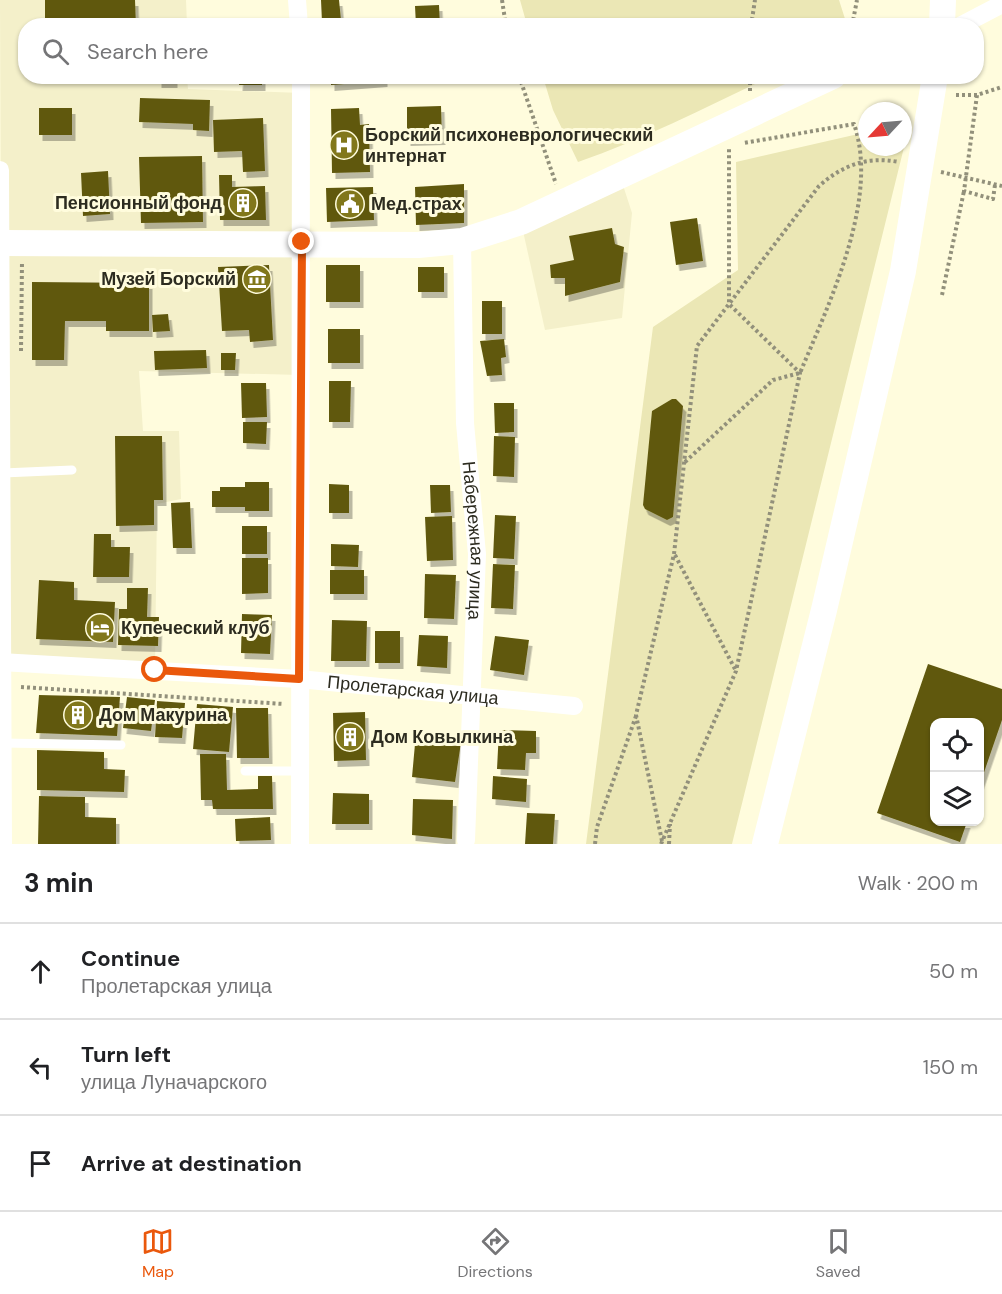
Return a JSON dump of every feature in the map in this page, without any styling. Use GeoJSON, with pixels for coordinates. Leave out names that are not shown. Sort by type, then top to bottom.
{"type":"FeatureCollection","features":[{"type":"Feature","properties":{"kind":"street"},"geometry":{"type":"LineString","coordinates":[[297,0],[298,18]]}},
{"type":"Feature","properties":{"kind":"street"},"geometry":{"type":"LineString","coordinates":[[942,18],[943,0]]}},
{"type":"Feature","properties":{"kind":"street"},"geometry":{"type":"LineString","coordinates":[[975,18],[1002,4]]}},
{"type":"Feature","properties":{"kind":"street"},"geometry":{"type":"LineString","coordinates":[[300,844],[301,84]]}},
{"type":"Feature","properties":{"kind":"street"},"geometry":{"type":"LineString","coordinates":[[1,243],[302,242],[418,245],[462,241],[511,226],[816,84]]}},
{"type":"Feature","properties":{"kind":"street"},"geometry":{"type":"LineString","coordinates":[[765,844],[824,610],[903,271],[934,84]]}},
{"type":"Feature","properties":{"kind":"street"},"geometry":{"type":"LineString","coordinates":[[0,170],[3,844]]}},
{"type":"Feature","properties":{"kind":"street","name":"Набережная улица"},"geometry":{"type":"LineString","coordinates":[[462,241],[465,423],[477,554],[466,840]]}},
{"type":"Feature","properties":{"kind":"street","name":"Пролетарская улица"},"geometry":{"type":"LineString","coordinates":[[2,662],[299,679],[574,706]]}},
{"type":"Feature","properties":{"kind":"lane"},"geometry":{"type":"LineString","coordinates":[[3,473],[72,470]]}},
{"type":"Feature","properties":{"kind":"lane"},"geometry":{"type":"LineString","coordinates":[[3,743],[121,745]]}},
{"type":"Feature","properties":{"kind":"lane"},"geometry":{"type":"LineString","coordinates":[[245,771],[300,771]]}},
{"type":"Feature","properties":{"kind":"path"},"geometry":{"type":"LineString","coordinates":[[502,0],[505,18]]}},
{"type":"Feature","properties":{"kind":"path"},"geometry":{"type":"LineString","coordinates":[[752,18],[755,0]]}},
{"type":"Feature","properties":{"kind":"path"},"geometry":{"type":"LineString","coordinates":[[854,18],[857,0]]}},
{"type":"Feature","properties":{"kind":"path"},"geometry":{"type":"LineString","coordinates":[[522,84],[562,203]]}},
{"type":"Feature","properties":{"kind":"path"},"geometry":{"type":"LineString","coordinates":[[956,95],[977,95],[1002,87]]}},
{"type":"Feature","properties":{"kind":"path"},"geometry":{"type":"LineString","coordinates":[[942,295],[964,191],[977,95]]}},
{"type":"Feature","properties":{"kind":"path"},"geometry":{"type":"LineString","coordinates":[[661,843],[736,671],[800,373],[849,247],[862,170],[861,145],[854,124],[769,139]]}},
{"type":"Feature","properties":{"kind":"path"},"geometry":{"type":"LineString","coordinates":[[729,146],[729,304],[800,373]]}},
{"type":"Feature","properties":{"kind":"path"},"geometry":{"type":"LineString","coordinates":[[595,844],[597,827],[636,715],[674,554],[697,346],[819,186],[835,172],[853,163],[872,159],[904,163]]}},
{"type":"Feature","properties":{"kind":"path"},"geometry":{"type":"LineString","coordinates":[[938,171],[1002,186]]}},
{"type":"Feature","properties":{"kind":"path"},"geometry":{"type":"LineString","coordinates":[[964,191],[993,199],[995,185]]}},
{"type":"Feature","properties":{"kind":"path"},"geometry":{"type":"LineString","coordinates":[[685,462],[773,380],[800,373]]}},
{"type":"Feature","properties":{"kind":"path"},"geometry":{"type":"LineString","coordinates":[[674,554],[736,671]]}},
{"type":"Feature","properties":{"kind":"path"},"geometry":{"type":"LineString","coordinates":[[21,686],[299,704]]}},
{"type":"Feature","properties":{"kind":"path"},"geometry":{"type":"LineString","coordinates":[[636,715],[661,843]]}},
{"type":"Feature","properties":{"kind":"path"},"geometry":{"type":"LineString","coordinates":[[669,844],[670,821]]}},
{"type":"Feature","properties":{"kind":"shaded area"},"geometry":{"type":"Polygon","coordinates":[[[0,0],[186,0],[187,18],[18,18],[18,84],[188,84],[188,89],[302,93],[301,375],[139,371],[143,431],[179,431],[181,499],[157,504],[155,670],[3,662],[0,0]]]}},
{"type":"Feature","properties":{"kind":"shaded area"},"geometry":{"type":"Polygon","coordinates":[[[520,0],[839,0],[845,18],[525,18],[520,0]]]}},
{"type":"Feature","properties":{"kind":"shaded area"},"geometry":{"type":"Polygon","coordinates":[[[545,84],[755,84],[651,133],[578,162],[553,110],[545,84]]]}},
{"type":"Feature","properties":{"kind":"shaded area"},"geometry":{"type":"Polygon","coordinates":[[[858,134],[858,156],[902,156],[732,844],[586,844],[653,327],[738,270],[736,162],[858,134]]]}},
{"type":"Feature","properties":{"kind":"shaded area"},"geometry":{"type":"Polygon","coordinates":[[[620,176],[632,213],[622,318],[545,330],[521,222],[620,176]]]}},
{"type":"Feature","properties":{"kind":"building"},"geometry":{"type":"Polygon","coordinates":[[[45,0],[135,0],[136,18],[45,18],[45,0]]]}},
{"type":"Feature","properties":{"kind":"building"},"geometry":{"type":"Polygon","coordinates":[[[321,0],[339,0],[341,18],[322,18],[321,0]]]}},
{"type":"Feature","properties":{"kind":"building"},"geometry":{"type":"Polygon","coordinates":[[[439,5],[440,18],[416,18],[415,6],[439,5]]]}},
{"type":"Feature","properties":{"kind":"building"},"geometry":{"type":"Polygon","coordinates":[[[239,84],[262,84],[262,85],[239,84]]]}},
{"type":"Feature","properties":{"kind":"building"},"geometry":{"type":"Polygon","coordinates":[[[140,98],[210,100],[209,131],[193,130],[193,124],[139,122],[140,98]]]}},
{"type":"Feature","properties":{"kind":"building"},"geometry":{"type":"Polygon","coordinates":[[[441,106],[442,139],[407,140],[407,107],[441,106]]]}},
{"type":"Feature","properties":{"kind":"building"},"geometry":{"type":"Polygon","coordinates":[[[39,108],[72,108],[72,135],[39,135],[39,108]]]}},
{"type":"Feature","properties":{"kind":"building"},"geometry":{"type":"Polygon","coordinates":[[[359,108],[360,125],[369,124],[370,172],[332,173],[331,109],[359,108]]]}},
{"type":"Feature","properties":{"kind":"building"},"geometry":{"type":"Polygon","coordinates":[[[263,118],[265,171],[243,172],[242,151],[214,152],[213,120],[263,118]]]}},
{"type":"Feature","properties":{"kind":"building"},"geometry":{"type":"Polygon","coordinates":[[[202,156],[203,222],[141,223],[139,157],[202,156]]]}},
{"type":"Feature","properties":{"kind":"building"},"geometry":{"type":"Polygon","coordinates":[[[108,171],[110,214],[83,216],[81,173],[108,171]]]}},
{"type":"Feature","properties":{"kind":"building","name":"Пенсионный фонд"},"geometry":{"type":"Polygon","coordinates":[[[219,175],[232,175],[232,187],[265,186],[266,220],[220,220],[219,175]]]}},
{"type":"Feature","properties":{"kind":"building"},"geometry":{"type":"Polygon","coordinates":[[[464,184],[464,223],[416,225],[415,187],[464,184]]]}},
{"type":"Feature","properties":{"kind":"building","name":"Мед.страх"},"geometry":{"type":"Polygon","coordinates":[[[373,187],[374,220],[327,222],[326,188],[373,187]]]}},
{"type":"Feature","properties":{"kind":"building"},"geometry":{"type":"Polygon","coordinates":[[[697,218],[703,261],[676,265],[670,222],[697,218]]]}},
{"type":"Feature","properties":{"kind":"building"},"geometry":{"type":"Polygon","coordinates":[[[612,228],[615,244],[624,247],[620,282],[565,296],[565,278],[551,278],[550,265],[574,260],[569,236],[612,228]]]}},
{"type":"Feature","properties":{"kind":"building"},"geometry":{"type":"Polygon","coordinates":[[[269,265],[273,340],[250,342],[249,330],[222,331],[218,267],[269,265]]]}},
{"type":"Feature","properties":{"kind":"building"},"geometry":{"type":"Polygon","coordinates":[[[326,265],[360,265],[360,302],[326,302],[326,265]]]}},
{"type":"Feature","properties":{"kind":"building"},"geometry":{"type":"Polygon","coordinates":[[[418,267],[444,267],[444,292],[418,292],[418,267]]]}},
{"type":"Feature","properties":{"kind":"building"},"geometry":{"type":"Polygon","coordinates":[[[32,282],[149,283],[149,331],[106,331],[106,321],[65,321],[64,360],[32,360],[32,282]]]}},
{"type":"Feature","properties":{"kind":"building"},"geometry":{"type":"Polygon","coordinates":[[[482,301],[502,301],[502,334],[482,334],[482,301]]]}},
{"type":"Feature","properties":{"kind":"building"},"geometry":{"type":"Polygon","coordinates":[[[168,314],[170,331],[153,332],[152,315],[168,314]]]}},
{"type":"Feature","properties":{"kind":"building"},"geometry":{"type":"Polygon","coordinates":[[[328,329],[360,329],[360,363],[328,363],[328,329]]]}},
{"type":"Feature","properties":{"kind":"building"},"geometry":{"type":"Polygon","coordinates":[[[504,339],[506,357],[501,358],[502,375],[487,376],[480,341],[504,339]]]}},
{"type":"Feature","properties":{"kind":"building"},"geometry":{"type":"Polygon","coordinates":[[[206,350],[207,368],[155,370],[154,351],[206,350]]]}},
{"type":"Feature","properties":{"kind":"building"},"geometry":{"type":"Polygon","coordinates":[[[221,353],[236,353],[235,370],[221,370],[221,353]]]}},
{"type":"Feature","properties":{"kind":"building"},"geometry":{"type":"Polygon","coordinates":[[[329,381],[351,381],[350,422],[329,422],[329,381]]]}},
{"type":"Feature","properties":{"kind":"building"},"geometry":{"type":"Polygon","coordinates":[[[241,383],[266,383],[267,417],[242,418],[241,383]]]}},
{"type":"Feature","properties":{"kind":"building"},"geometry":{"type":"Polygon","coordinates":[[[676,399],[683,406],[673,517],[667,520],[645,509],[643,505],[652,411],[676,399]]]}},
{"type":"Feature","properties":{"kind":"building"},"geometry":{"type":"Polygon","coordinates":[[[494,403],[514,403],[514,432],[495,433],[494,403]]]}},
{"type":"Feature","properties":{"kind":"building"},"geometry":{"type":"Polygon","coordinates":[[[243,422],[267,422],[266,444],[243,443],[243,422]]]}},
{"type":"Feature","properties":{"kind":"building"},"geometry":{"type":"Polygon","coordinates":[[[115,436],[162,436],[163,500],[154,500],[154,525],[116,526],[115,436]]]}},
{"type":"Feature","properties":{"kind":"building"},"geometry":{"type":"Polygon","coordinates":[[[494,436],[515,437],[514,477],[493,476],[494,436]]]}},
{"type":"Feature","properties":{"kind":"building"},"geometry":{"type":"Polygon","coordinates":[[[245,482],[269,482],[269,511],[245,511],[245,507],[212,507],[212,491],[220,491],[220,487],[245,487],[245,482]]]}},
{"type":"Feature","properties":{"kind":"building"},"geometry":{"type":"Polygon","coordinates":[[[329,484],[349,485],[349,513],[329,513],[329,484]]]}},
{"type":"Feature","properties":{"kind":"building"},"geometry":{"type":"Polygon","coordinates":[[[430,485],[450,485],[451,512],[431,513],[430,485]]]}},
{"type":"Feature","properties":{"kind":"building"},"geometry":{"type":"Polygon","coordinates":[[[190,502],[192,548],[173,548],[171,503],[190,502]]]}},
{"type":"Feature","properties":{"kind":"building"},"geometry":{"type":"Polygon","coordinates":[[[495,515],[516,516],[514,559],[493,558],[495,515]]]}},
{"type":"Feature","properties":{"kind":"building"},"geometry":{"type":"Polygon","coordinates":[[[452,516],[453,560],[427,561],[425,517],[452,516]]]}},
{"type":"Feature","properties":{"kind":"building"},"geometry":{"type":"Polygon","coordinates":[[[242,526],[267,526],[267,554],[242,554],[242,526]]]}},
{"type":"Feature","properties":{"kind":"building"},"geometry":{"type":"Polygon","coordinates":[[[94,534],[111,534],[111,547],[130,547],[129,577],[93,577],[94,534]]]}},
{"type":"Feature","properties":{"kind":"building"},"geometry":{"type":"Polygon","coordinates":[[[331,544],[359,545],[358,567],[331,566],[331,544]]]}},
{"type":"Feature","properties":{"kind":"building"},"geometry":{"type":"Polygon","coordinates":[[[242,558],[268,558],[268,593],[242,594],[242,558]]]}},
{"type":"Feature","properties":{"kind":"building"},"geometry":{"type":"Polygon","coordinates":[[[493,564],[515,565],[513,609],[491,608],[493,564]]]}},
{"type":"Feature","properties":{"kind":"building"},"geometry":{"type":"Polygon","coordinates":[[[330,570],[364,570],[364,594],[330,594],[330,570]]]}},
{"type":"Feature","properties":{"kind":"building"},"geometry":{"type":"Polygon","coordinates":[[[425,574],[456,575],[454,619],[424,618],[425,574]]]}},
{"type":"Feature","properties":{"kind":"building","name":"Купеческий клуб"},"geometry":{"type":"Polygon","coordinates":[[[39,580],[74,582],[74,600],[115,602],[113,642],[36,639],[39,580]]]}},
{"type":"Feature","properties":{"kind":"building"},"geometry":{"type":"Polygon","coordinates":[[[127,588],[148,588],[147,617],[159,617],[158,646],[118,645],[119,609],[127,609],[127,588]]]}},
{"type":"Feature","properties":{"kind":"building"},"geometry":{"type":"Polygon","coordinates":[[[242,614],[272,615],[270,654],[241,653],[242,614]]]}},
{"type":"Feature","properties":{"kind":"building"},"geometry":{"type":"Polygon","coordinates":[[[332,620],[367,621],[366,661],[331,661],[332,620]]]}},
{"type":"Feature","properties":{"kind":"building"},"geometry":{"type":"Polygon","coordinates":[[[375,631],[400,631],[400,663],[375,663],[375,631]]]}},
{"type":"Feature","properties":{"kind":"building"},"geometry":{"type":"Polygon","coordinates":[[[419,635],[448,636],[447,668],[417,666],[419,635]]]}},
{"type":"Feature","properties":{"kind":"building"},"geometry":{"type":"Polygon","coordinates":[[[495,636],[529,640],[524,675],[490,670],[495,636]]]}},
{"type":"Feature","properties":{"kind":"building"},"geometry":{"type":"Polygon","coordinates":[[[928,664],[1002,689],[1002,720],[984,772],[984,718],[930,718],[930,826],[966,826],[960,842],[877,813],[928,664]]]}},
{"type":"Feature","properties":{"kind":"building","name":"Дом Макурина"},"geometry":{"type":"Polygon","coordinates":[[[39,695],[120,697],[117,736],[36,733],[39,695]]]}},
{"type":"Feature","properties":{"kind":"building"},"geometry":{"type":"Polygon","coordinates":[[[127,697],[155,700],[151,731],[123,728],[127,697]]]}},
{"type":"Feature","properties":{"kind":"building"},"geometry":{"type":"Polygon","coordinates":[[[157,701],[185,703],[182,738],[155,737],[157,701]]]}},
{"type":"Feature","properties":{"kind":"building"},"geometry":{"type":"Polygon","coordinates":[[[197,704],[233,707],[229,752],[193,749],[197,704]]]}},
{"type":"Feature","properties":{"kind":"building"},"geometry":{"type":"Polygon","coordinates":[[[236,708],[268,708],[269,758],[237,758],[236,708]]]}},
{"type":"Feature","properties":{"kind":"building","name":"Дом Ковылкина"},"geometry":{"type":"Polygon","coordinates":[[[365,712],[366,760],[334,761],[333,713],[365,712]]]}},
{"type":"Feature","properties":{"kind":"building"},"geometry":{"type":"Polygon","coordinates":[[[499,730],[536,731],[536,753],[526,753],[525,770],[497,769],[499,730]]]}},
{"type":"Feature","properties":{"kind":"building"},"geometry":{"type":"Polygon","coordinates":[[[416,733],[462,736],[455,782],[412,777],[416,733]]]}},
{"type":"Feature","properties":{"kind":"building"},"geometry":{"type":"Polygon","coordinates":[[[37,750],[104,752],[104,769],[125,770],[124,792],[37,790],[37,750]]]}},
{"type":"Feature","properties":{"kind":"building"},"geometry":{"type":"Polygon","coordinates":[[[200,754],[226,754],[227,790],[258,789],[258,776],[272,776],[273,809],[213,809],[212,800],[201,800],[200,754]]]}},
{"type":"Feature","properties":{"kind":"building"},"geometry":{"type":"Polygon","coordinates":[[[493,776],[527,779],[526,802],[492,799],[493,776]]]}},
{"type":"Feature","properties":{"kind":"building"},"geometry":{"type":"Polygon","coordinates":[[[333,793],[369,794],[369,824],[332,824],[333,793]]]}},
{"type":"Feature","properties":{"kind":"building"},"geometry":{"type":"Polygon","coordinates":[[[39,796],[85,797],[85,817],[116,818],[116,844],[38,844],[39,796]]]}},
{"type":"Feature","properties":{"kind":"building"},"geometry":{"type":"Polygon","coordinates":[[[413,799],[453,800],[452,839],[412,835],[413,799]]]}},
{"type":"Feature","properties":{"kind":"building"},"geometry":{"type":"Polygon","coordinates":[[[527,813],[555,814],[553,844],[525,844],[527,813]]]}},
{"type":"Feature","properties":{"kind":"building"},"geometry":{"type":"Polygon","coordinates":[[[270,817],[271,840],[236,841],[235,819],[270,817]]]}},
{"type":"Feature","properties":{"kind":"place","name":"Борский психоневрологический интернат"},"geometry":{"type":"Point","coordinates":[344,145]}},
{"type":"Feature","properties":{"kind":"place","name":"Пенсионный фонд"},"geometry":{"type":"Point","coordinates":[243,203]}},
{"type":"Feature","properties":{"kind":"place","name":"Мед.страх"},"geometry":{"type":"Point","coordinates":[350,204]}},
{"type":"Feature","properties":{"kind":"place","name":"Музей Борский"},"geometry":{"type":"Point","coordinates":[257,279]}},
{"type":"Feature","properties":{"kind":"place","name":"Купеческий клуб"},"geometry":{"type":"Point","coordinates":[100,628]}},
{"type":"Feature","properties":{"kind":"place","name":"Дом Макурина"},"geometry":{"type":"Point","coordinates":[78,715]}},
{"type":"Feature","properties":{"kind":"place","name":"Дом Ковылкина"},"geometry":{"type":"Point","coordinates":[350,737]}},
{"type":"Feature","properties":{"kind":"route"},"geometry":{"type":"LineString","coordinates":[[155,670],[299,679],[302,242]]}}]}
